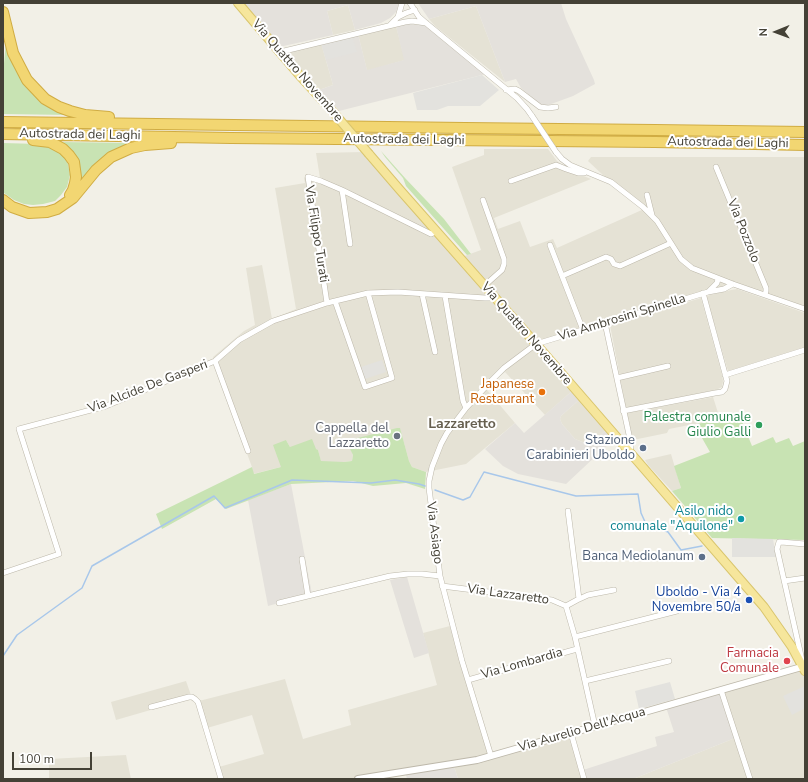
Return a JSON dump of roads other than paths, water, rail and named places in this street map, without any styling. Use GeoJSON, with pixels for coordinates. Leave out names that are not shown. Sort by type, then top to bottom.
{"type":"FeatureCollection","features":[{"type":"Feature","properties":{"kind":"highway"},"geometry":{"type":"LineString","coordinates":[[3,12],[13,53],[27,80],[45,98],[59,107],[70,111],[103,117],[127,118],[156,124]]}},
{"type":"Feature","properties":{"kind":"highway","name":"Autostrada dei Laghi"},"geometry":{"type":"LineString","coordinates":[[3,122],[805,132]]}},
{"type":"Feature","properties":{"kind":"highway","name":"Autostrada dei Laghi"},"geometry":{"type":"LineString","coordinates":[[3,134],[805,145]]}},
{"type":"Feature","properties":{"kind":"highway"},"geometry":{"type":"LineString","coordinates":[[3,137],[50,142],[63,149],[69,155],[74,162],[75,183],[73,190],[62,205]]}},
{"type":"Feature","properties":{"kind":"highway"},"geometry":{"type":"LineString","coordinates":[[3,200],[12,207],[29,213],[47,212],[56,209],[73,198],[90,176],[111,157],[131,148],[175,142],[194,143],[231,138]]}},
{"type":"Feature","properties":{"kind":"main road","name":"Via Quattro Novembre"},"geometry":{"type":"LineString","coordinates":[[238,3],[764,607],[795,645],[804,668]]}},
{"type":"Feature","properties":{"kind":"street"},"geometry":{"type":"LineString","coordinates":[[398,17],[402,3]]}},
{"type":"Feature","properties":{"kind":"street"},"geometry":{"type":"LineString","coordinates":[[410,3],[426,24],[520,102],[532,116],[562,159],[570,165],[605,179],[617,186],[653,216],[681,259],[689,266],[718,279],[805,310]]}},
{"type":"Feature","properties":{"kind":"street"},"geometry":{"type":"LineString","coordinates":[[389,26],[398,17],[414,10]]}},
{"type":"Feature","properties":{"kind":"street"},"geometry":{"type":"LineString","coordinates":[[405,22],[411,19],[414,10]]}},
{"type":"Feature","properties":{"kind":"street"},"geometry":{"type":"LineString","coordinates":[[280,52],[405,22],[412,21],[426,24]]}},
{"type":"Feature","properties":{"kind":"street"},"geometry":{"type":"LineString","coordinates":[[506,90],[515,89],[540,107],[556,107]]}},
{"type":"Feature","properties":{"kind":"street"},"geometry":{"type":"LineString","coordinates":[[511,181],[556,165],[576,172],[591,174]]}},
{"type":"Feature","properties":{"kind":"street","name":"Via Pozzolo"},"geometry":{"type":"LineString","coordinates":[[716,167],[766,288],[764,295]]}},
{"type":"Feature","properties":{"kind":"street","name":"Via Filippo Turati"},"geometry":{"type":"LineString","coordinates":[[327,303],[308,177],[322,181],[342,190],[431,234],[437,231]]}},
{"type":"Feature","properties":{"kind":"street"},"geometry":{"type":"LineString","coordinates":[[342,190],[350,244]]}},
{"type":"Feature","properties":{"kind":"street"},"geometry":{"type":"LineString","coordinates":[[647,195],[653,216]]}},
{"type":"Feature","properties":{"kind":"street"},"geometry":{"type":"LineString","coordinates":[[483,200],[504,259],[502,270],[484,286]]}},
{"type":"Feature","properties":{"kind":"street"},"geometry":{"type":"LineString","coordinates":[[562,276],[606,257],[611,259],[614,264],[620,266],[671,243]]}},
{"type":"Feature","properties":{"kind":"street"},"geometry":{"type":"LineString","coordinates":[[550,245],[583,330]]}},
{"type":"Feature","properties":{"kind":"street"},"geometry":{"type":"LineString","coordinates":[[708,292],[717,283],[718,279]]}},
{"type":"Feature","properties":{"kind":"street","name":"Via Ambrosini Spinella"},"geometry":{"type":"LineString","coordinates":[[536,344],[724,288],[733,284]]}},
{"type":"Feature","properties":{"kind":"street","name":"Via Alcide De Gasperi"},"geometry":{"type":"LineString","coordinates":[[3,573],[59,554],[19,430],[106,406],[215,361],[239,340],[273,321],[327,303],[368,293],[398,292],[485,298],[493,296]]}},
{"type":"Feature","properties":{"kind":"street"},"geometry":{"type":"LineString","coordinates":[[335,301],[365,387],[392,378],[368,293]]}},
{"type":"Feature","properties":{"kind":"street"},"geometry":{"type":"LineString","coordinates":[[422,294],[435,352]]}},
{"type":"Feature","properties":{"kind":"street"},"geometry":{"type":"LineString","coordinates":[[623,411],[722,392],[725,389],[727,381],[726,376],[703,294]]}},
{"type":"Feature","properties":{"kind":"street"},"geometry":{"type":"LineString","coordinates":[[445,296],[463,401],[466,408]]}},
{"type":"Feature","properties":{"kind":"street"},"geometry":{"type":"LineString","coordinates":[[605,323],[631,444],[628,451]]}},
{"type":"Feature","properties":{"kind":"street","name":"Via Asiago"},"geometry":{"type":"LineString","coordinates":[[491,756],[442,586],[429,495],[429,481],[432,467],[441,444],[447,433],[466,408],[504,368],[536,344]]}},
{"type":"Feature","properties":{"kind":"street"},"geometry":{"type":"LineString","coordinates":[[726,376],[805,350]]}},
{"type":"Feature","properties":{"kind":"street"},"geometry":{"type":"LineString","coordinates":[[215,361],[248,450]]}},
{"type":"Feature","properties":{"kind":"street"},"geometry":{"type":"LineString","coordinates":[[617,378],[668,366]]}},
{"type":"Feature","properties":{"kind":"street"},"geometry":{"type":"LineString","coordinates":[[568,511],[579,599]]}},
{"type":"Feature","properties":{"kind":"street"},"geometry":{"type":"LineString","coordinates":[[795,645],[778,545],[779,542],[805,544]]}},
{"type":"Feature","properties":{"kind":"street"},"geometry":{"type":"LineString","coordinates":[[302,559],[308,596]]}},
{"type":"Feature","properties":{"kind":"street"},"geometry":{"type":"LineString","coordinates":[[280,603],[390,576],[422,574],[440,576]]}},
{"type":"Feature","properties":{"kind":"street"},"geometry":{"type":"LineString","coordinates":[[784,581],[805,578]]}},
{"type":"Feature","properties":{"kind":"street","name":"Via Lazzaretto"},"geometry":{"type":"LineString","coordinates":[[442,586],[552,600],[566,606],[575,637],[595,726]]}},
{"type":"Feature","properties":{"kind":"street"},"geometry":{"type":"LineString","coordinates":[[566,606],[588,595],[614,590]]}},
{"type":"Feature","properties":{"kind":"street"},"geometry":{"type":"LineString","coordinates":[[575,637],[678,611]]}},
{"type":"Feature","properties":{"kind":"street","name":"Via Lombardia"},"geometry":{"type":"LineString","coordinates":[[468,680],[577,649]]}},
{"type":"Feature","properties":{"kind":"street"},"geometry":{"type":"LineString","coordinates":[[584,681],[669,661]]}},
{"type":"Feature","properties":{"kind":"street","name":"Via Aurelio Dell'Acqua"},"geometry":{"type":"LineString","coordinates":[[358,779],[477,760],[721,690],[804,668]]}},
{"type":"Feature","properties":{"kind":"street"},"geometry":{"type":"LineString","coordinates":[[721,690],[750,779]]}},
{"type":"Feature","properties":{"kind":"street"},"geometry":{"type":"LineString","coordinates":[[151,707],[189,697],[195,698],[198,702],[221,779]]}},
{"type":"Feature","properties":{"kind":"street"},"geometry":{"type":"LineString","coordinates":[[571,733],[584,779]]}},
{"type":"Feature","properties":{"kind":"waterway"},"geometry":{"type":"LineString","coordinates":[[435,490],[463,500],[470,497],[484,472],[576,496],[638,494],[641,513],[646,524],[668,532],[681,550],[702,546]]}},
{"type":"Feature","properties":{"kind":"waterway"},"geometry":{"type":"LineString","coordinates":[[3,656],[17,635],[82,588],[92,566],[214,496],[225,508],[292,480],[371,483],[395,480],[425,486]]}},
{"type":"Feature","properties":{"kind":"place","name":"Japanese Restaurant"},"geometry":{"type":"Point","coordinates":[542,392]}},
{"type":"Feature","properties":{"kind":"place","name":"Palestra comunale Giulio Galli"},"geometry":{"type":"Point","coordinates":[759,425]}},
{"type":"Feature","properties":{"kind":"place","name":"Cappella del Lazzaretto"},"geometry":{"type":"Point","coordinates":[397,436]}},
{"type":"Feature","properties":{"kind":"place","name":"Stazione Carabinieri Uboldo"},"geometry":{"type":"Point","coordinates":[643,448]}},
{"type":"Feature","properties":{"kind":"place","name":"Asilo nido comunale \"Aquilone\""},"geometry":{"type":"Point","coordinates":[741,519]}},
{"type":"Feature","properties":{"kind":"place","name":"Banca Mediolanum"},"geometry":{"type":"Point","coordinates":[702,557]}},
{"type":"Feature","properties":{"kind":"place","name":"Uboldo - Via 4 Novembre 50/a"},"geometry":{"type":"Point","coordinates":[749,600]}},
{"type":"Feature","properties":{"kind":"place","name":"Farmacia Comunale"},"geometry":{"type":"Point","coordinates":[787,661]}},
{"type":"Feature","properties":{"kind":"district","name":"Lazzaretto"},"geometry":{"type":"Point","coordinates":[462,425]}}]}
